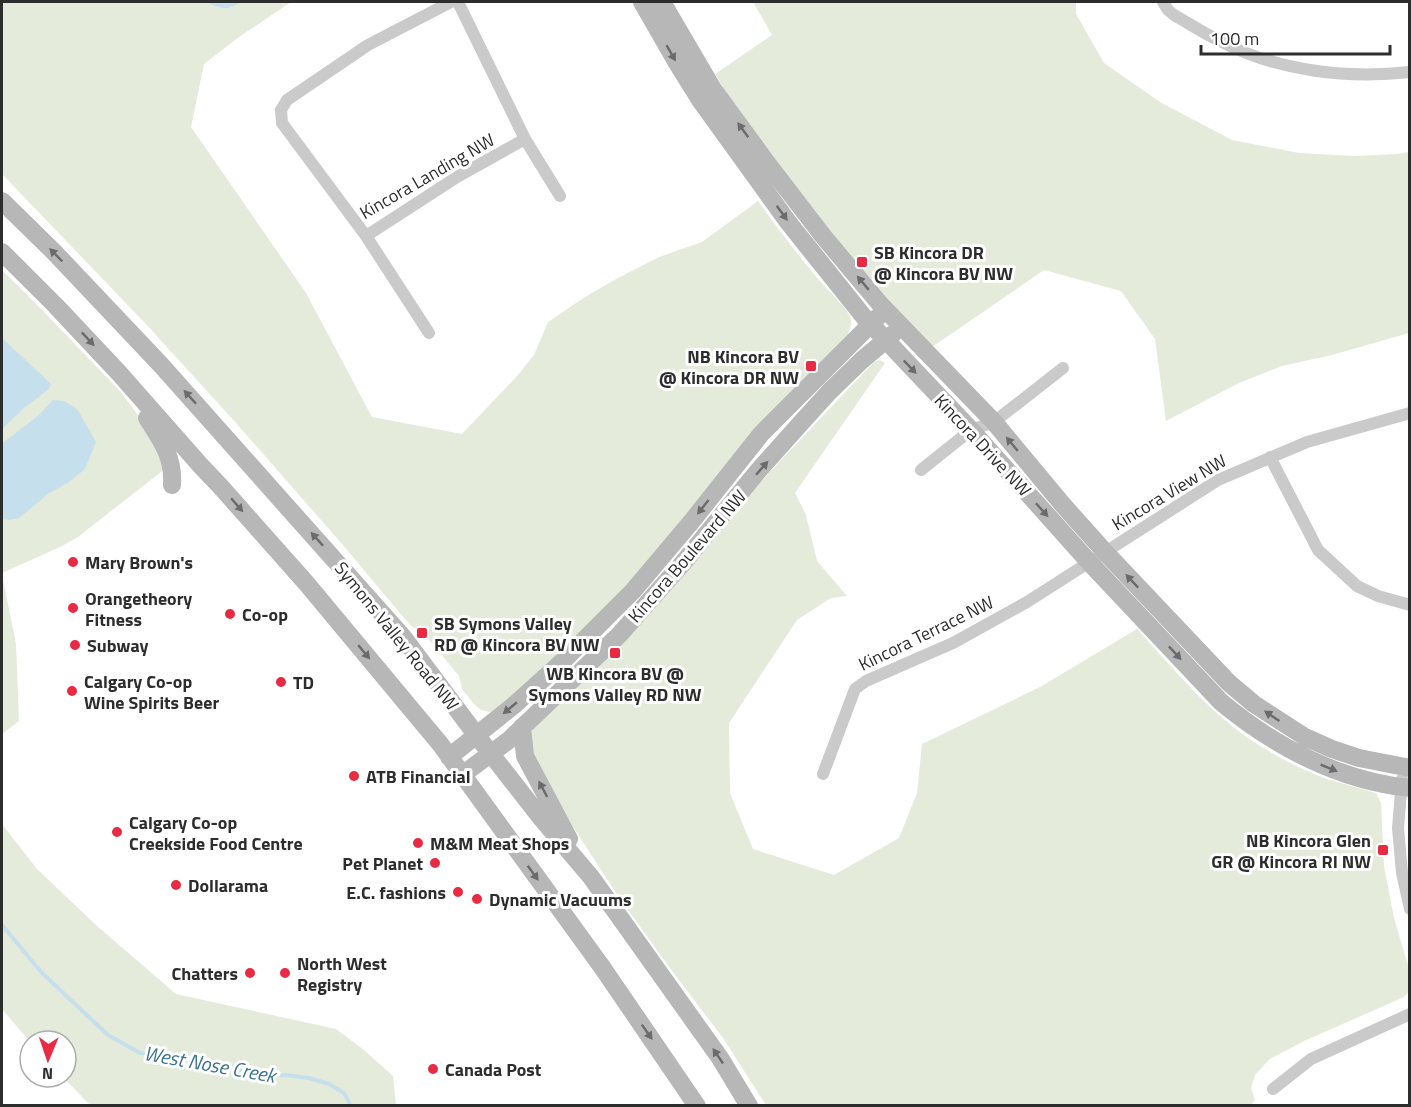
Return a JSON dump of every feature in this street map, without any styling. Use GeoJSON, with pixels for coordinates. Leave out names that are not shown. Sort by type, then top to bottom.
{"type":"FeatureCollection","features":[{"type":"Feature","properties":{"kind":"street","name":"Kincora Landing NW"},"geometry":{"type":"LineString","coordinates":[[451,2],[368,45],[287,100],[281,110],[282,123],[366,236],[457,177],[525,139]]}},
{"type":"Feature","properties":{"kind":"street"},"geometry":{"type":"LineString","coordinates":[[458,2],[525,139],[560,196]]}},
{"type":"Feature","properties":{"kind":"street","name":"Kincora Drive NW"},"geometry":{"type":"LineString","coordinates":[[642,2],[677,63],[741,158],[788,222],[870,324],[1097,557],[1254,704],[1305,737],[1332,749],[1359,758],[1406,768]]}},
{"type":"Feature","properties":{"kind":"street","name":"Kincora Drive NW"},"geometry":{"type":"LineString","coordinates":[[662,2],[714,88],[822,236],[886,310],[994,422],[1063,505],[1097,557],[1221,702],[1244,721],[1272,739],[1329,768],[1356,777],[1405,788]]}},
{"type":"Feature","properties":{"kind":"street"},"geometry":{"type":"LineString","coordinates":[[1163,2],[1174,15],[1223,43],[1274,62],[1311,70],[1358,75],[1410,72]]}},
{"type":"Feature","properties":{"kind":"street","name":"Symons Valley Road NW"},"geometry":{"type":"LineString","coordinates":[[2,201],[161,365],[403,637],[541,818],[591,877],[720,1058],[749,1106]]}},
{"type":"Feature","properties":{"kind":"street"},"geometry":{"type":"LineString","coordinates":[[366,236],[429,333]]}},
{"type":"Feature","properties":{"kind":"street","name":"Symons Valley Road NW"},"geometry":{"type":"LineString","coordinates":[[2,252],[119,373],[307,584],[394,688],[449,757],[602,967],[697,1106]]}},
{"type":"Feature","properties":{"kind":"street","name":"Kincora Boulevard NW"},"geometry":{"type":"LineString","coordinates":[[449,757],[477,736],[562,662],[633,591],[761,434],[886,310]]}},
{"type":"Feature","properties":{"kind":"street","name":"Kincora Boulevard NW"},"geometry":{"type":"LineString","coordinates":[[462,775],[508,740],[619,635],[800,424],[862,360],[902,327]]}},
{"type":"Feature","properties":{"kind":"street"},"geometry":{"type":"LineString","coordinates":[[921,470],[971,430],[994,422],[1063,368]]}},
{"type":"Feature","properties":{"kind":"street"},"geometry":{"type":"LineString","coordinates":[[119,373],[162,442],[171,461],[172,484]]}},
{"type":"Feature","properties":{"kind":"street","name":"Kincora View NW"},"geometry":{"type":"LineString","coordinates":[[1097,557],[1218,480],[1307,442],[1410,413]]}},
{"type":"Feature","properties":{"kind":"street"},"geometry":{"type":"LineString","coordinates":[[1270,458],[1318,550],[1357,586],[1378,596],[1410,605]]}},
{"type":"Feature","properties":{"kind":"street","name":"Kincora Terrace NW"},"geometry":{"type":"LineString","coordinates":[[823,774],[855,689],[866,681],[953,643],[1027,602],[1097,557]]}},
{"type":"Feature","properties":{"kind":"street"},"geometry":{"type":"LineString","coordinates":[[522,726],[525,756],[591,877]]}},
{"type":"Feature","properties":{"kind":"street"},"geometry":{"type":"LineString","coordinates":[[1406,768],[1398,828],[1402,873],[1410,909]]}},
{"type":"Feature","properties":{"kind":"street"},"geometry":{"type":"LineString","coordinates":[[1273,1089],[1311,1059],[1410,1014]]}},
{"type":"Feature","properties":{"kind":"green space"},"geometry":{"type":"Polygon","coordinates":[[[2,2],[291,2],[204,64],[191,127],[306,293],[372,417],[462,434],[534,355],[548,322],[616,279],[659,257],[702,242],[758,201],[802,260],[842,304],[851,319],[847,337],[601,617],[504,709],[490,712],[481,710],[462,689],[459,676],[425,635],[410,625],[236,423],[144,322],[2,174],[2,2]]]}},
{"type":"Feature","properties":{"kind":"green space"},"geometry":{"type":"Polygon","coordinates":[[[753,2],[1076,2],[1076,14],[1104,63],[1160,102],[1232,140],[1299,153],[1354,156],[1409,152],[1409,333],[1332,355],[1282,366],[1239,383],[1166,421],[1155,339],[1121,291],[1044,270],[932,347],[869,281],[813,215],[715,74],[772,35],[753,2]]]}},
{"type":"Feature","properties":{"kind":"green space"},"geometry":{"type":"Polygon","coordinates":[[[2,270],[119,390],[151,432],[166,468],[78,537],[2,573],[2,270]]]}},
{"type":"Feature","properties":{"kind":"green space"},"geometry":{"type":"Polygon","coordinates":[[[879,360],[885,363],[795,493],[806,515],[817,561],[847,596],[831,598],[797,620],[729,723],[730,793],[753,849],[834,875],[899,838],[917,793],[922,744],[1040,687],[1137,629],[1208,705],[1240,732],[1274,754],[1309,772],[1376,793],[1381,803],[1384,866],[1394,918],[1409,969],[1409,991],[1404,997],[1304,1041],[1270,1059],[1255,1075],[1251,1088],[1255,1100],[1251,1105],[766,1105],[723,1038],[618,896],[557,802],[535,761],[530,742],[532,731],[538,722],[780,461],[874,362],[879,360]]]}},
{"type":"Feature","properties":{"kind":"green space"},"geometry":{"type":"Polygon","coordinates":[[[2,574],[16,644],[19,721],[2,734],[2,574]]]}},
{"type":"Feature","properties":{"kind":"green space"},"geometry":{"type":"Polygon","coordinates":[[[2,824],[37,869],[97,926],[176,994],[336,1029],[393,1076],[396,1105],[90,1105],[75,1089],[78,1089],[78,1029],[19,1029],[2,1009],[2,824]]]}},
{"type":"Feature","properties":{"kind":"water"},"geometry":{"type":"Polygon","coordinates":[[[207,2],[240,2],[232,7],[224,8],[207,2]]]}},
{"type":"Feature","properties":{"kind":"water"},"geometry":{"type":"Polygon","coordinates":[[[2,338],[51,384],[48,390],[25,407],[2,429],[2,338]]]}},
{"type":"Feature","properties":{"kind":"water"},"geometry":{"type":"Polygon","coordinates":[[[53,400],[64,401],[77,409],[96,442],[85,469],[69,482],[48,494],[19,518],[8,520],[2,518],[2,442],[39,415],[53,400]]]}},
{"type":"Feature","properties":{"kind":"waterway","name":"West Nose Creek"},"geometry":{"type":"LineString","coordinates":[[2,925],[42,973],[108,1035],[140,1053],[202,1059],[244,1072],[267,1076],[285,1075],[309,1078],[329,1084],[344,1093],[351,1106]]}},
{"type":"Feature","properties":{"kind":"place","name":"SB Kincora DR @ Kincora BV NW"},"geometry":{"type":"Point","coordinates":[862,262]}},
{"type":"Feature","properties":{"kind":"place","name":"NB Kincora BV @ Kincora DR NW"},"geometry":{"type":"Point","coordinates":[811,366]}},
{"type":"Feature","properties":{"kind":"place","name":"Mary Brown's"},"geometry":{"type":"Point","coordinates":[73,562]}},
{"type":"Feature","properties":{"kind":"place","name":"Orangetheory Fitness"},"geometry":{"type":"Point","coordinates":[73,608]}},
{"type":"Feature","properties":{"kind":"place","name":"Co-op"},"geometry":{"type":"Point","coordinates":[230,614]}},
{"type":"Feature","properties":{"kind":"place","name":"SB Symons Valley RD @ Kincora BV NW"},"geometry":{"type":"Point","coordinates":[422,633]}},
{"type":"Feature","properties":{"kind":"place","name":"Subway"},"geometry":{"type":"Point","coordinates":[75,645]}},
{"type":"Feature","properties":{"kind":"place","name":"WB Kincora BV @ Symons Valley RD NW"},"geometry":{"type":"Point","coordinates":[615,653]}},
{"type":"Feature","properties":{"kind":"place","name":"TD"},"geometry":{"type":"Point","coordinates":[281,682]}},
{"type":"Feature","properties":{"kind":"place","name":"Calgary Co-op Wine Spirits Beer"},"geometry":{"type":"Point","coordinates":[72,691]}},
{"type":"Feature","properties":{"kind":"place","name":"ATB Financial"},"geometry":{"type":"Point","coordinates":[354,776]}},
{"type":"Feature","properties":{"kind":"place","name":"Calgary Co-op Creekside Food Centre"},"geometry":{"type":"Point","coordinates":[117,832]}},
{"type":"Feature","properties":{"kind":"place","name":"M&M Meat Shops"},"geometry":{"type":"Point","coordinates":[418,843]}},
{"type":"Feature","properties":{"kind":"place","name":"NB Kincora Glen GR @ Kincora RI NW"},"geometry":{"type":"Point","coordinates":[1383,850]}},
{"type":"Feature","properties":{"kind":"place","name":"Pet Planet"},"geometry":{"type":"Point","coordinates":[435,863]}},
{"type":"Feature","properties":{"kind":"place","name":"Dollarama"},"geometry":{"type":"Point","coordinates":[176,885]}},
{"type":"Feature","properties":{"kind":"place","name":"E.C. fashions"},"geometry":{"type":"Point","coordinates":[458,892]}},
{"type":"Feature","properties":{"kind":"place","name":"Dynamic Vacuums"},"geometry":{"type":"Point","coordinates":[477,899]}},
{"type":"Feature","properties":{"kind":"place","name":"Chatters"},"geometry":{"type":"Point","coordinates":[250,973]}},
{"type":"Feature","properties":{"kind":"place","name":"North West Registry"},"geometry":{"type":"Point","coordinates":[285,973]}},
{"type":"Feature","properties":{"kind":"place","name":"Canada Post"},"geometry":{"type":"Point","coordinates":[433,1069]}}]}
